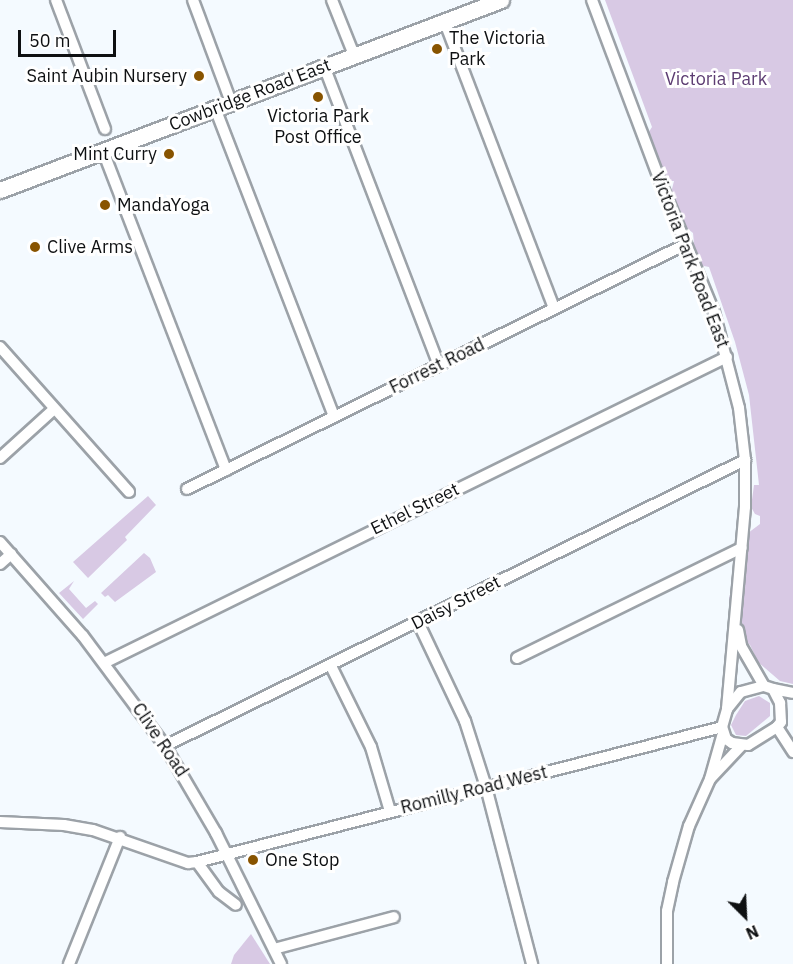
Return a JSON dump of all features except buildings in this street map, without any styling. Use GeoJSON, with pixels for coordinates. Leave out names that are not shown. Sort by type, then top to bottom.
{"type":"FeatureCollection","features":[{"type":"Feature","properties":{"kind":"street"},"geometry":{"type":"LineString","coordinates":[[56,0],[105,129]]}},
{"type":"Feature","properties":{"kind":"street"},"geometry":{"type":"LineString","coordinates":[[193,0],[231,102]]}},
{"type":"Feature","properties":{"kind":"street"},"geometry":{"type":"LineString","coordinates":[[332,0],[354,55]]}},
{"type":"Feature","properties":{"kind":"street","name":"Cowbridge Road East"},"geometry":{"type":"LineString","coordinates":[[0,190],[501,0]]}},
{"type":"Feature","properties":{"kind":"street","name":"Victoria Park Road East"},"geometry":{"type":"LineString","coordinates":[[592,0],[714,312],[739,408],[745,460],[742,548],[727,709]]}},
{"type":"Feature","properties":{"kind":"street"},"geometry":{"type":"LineString","coordinates":[[444,20],[554,308]]}},
{"type":"Feature","properties":{"kind":"street"},"geometry":{"type":"LineString","coordinates":[[324,66],[439,365]]}},
{"type":"Feature","properties":{"kind":"street"},"geometry":{"type":"LineString","coordinates":[[215,108],[334,417]]}},
{"type":"Feature","properties":{"kind":"street"},"geometry":{"type":"LineString","coordinates":[[103,151],[226,470]]}},
{"type":"Feature","properties":{"kind":"street","name":"Forrest Road"},"geometry":{"type":"LineString","coordinates":[[187,489],[686,243]]}},
{"type":"Feature","properties":{"kind":"street"},"geometry":{"type":"LineString","coordinates":[[0,347],[129,492]]}},
{"type":"Feature","properties":{"kind":"street","name":"Ethel Street"},"geometry":{"type":"LineString","coordinates":[[104,663],[727,357]]}},
{"type":"Feature","properties":{"kind":"street"},"geometry":{"type":"LineString","coordinates":[[0,458],[54,408]]}},
{"type":"Feature","properties":{"kind":"street","name":"Daisy Street"},"geometry":{"type":"LineString","coordinates":[[165,746],[745,460]]}},
{"type":"Feature","properties":{"kind":"street","name":"Clive Road"},"geometry":{"type":"LineString","coordinates":[[0,542],[104,663],[165,746],[227,853],[281,964]]}},
{"type":"Feature","properties":{"kind":"street"},"geometry":{"type":"LineString","coordinates":[[517,658],[742,548]]}},
{"type":"Feature","properties":{"kind":"street"},"geometry":{"type":"LineString","coordinates":[[0,564],[11,554]]}},
{"type":"Feature","properties":{"kind":"street"},"geometry":{"type":"LineString","coordinates":[[738,594],[737,629],[741,646],[780,703],[779,725],[793,752]]}},
{"type":"Feature","properties":{"kind":"street"},"geometry":{"type":"LineString","coordinates":[[418,622],[465,721],[486,787],[532,964]]}},
{"type":"Feature","properties":{"kind":"street"},"geometry":{"type":"LineString","coordinates":[[331,666],[371,747],[390,811]]}},
{"type":"Feature","properties":{"kind":"street"},"geometry":{"type":"LineString","coordinates":[[668,964],[667,911],[673,882],[689,826],[710,779],[727,709],[741,692],[768,688],[793,693]]}},
{"type":"Feature","properties":{"kind":"street"},"geometry":{"type":"LineString","coordinates":[[722,730],[732,743],[741,746],[748,745],[793,717]]}},
{"type":"Feature","properties":{"kind":"street","name":"Romilly Road West"},"geometry":{"type":"LineString","coordinates":[[197,862],[390,811],[722,730]]}},
{"type":"Feature","properties":{"kind":"street"},"geometry":{"type":"LineString","coordinates":[[710,779],[741,746]]}},
{"type":"Feature","properties":{"kind":"street"},"geometry":{"type":"LineString","coordinates":[[0,822],[64,825],[120,837],[188,862],[197,862],[219,892],[236,905]]}},
{"type":"Feature","properties":{"kind":"street"},"geometry":{"type":"LineString","coordinates":[[69,964],[120,837]]}},
{"type":"Feature","properties":{"kind":"street"},"geometry":{"type":"LineString","coordinates":[[274,949],[394,917]]}},
{"type":"Feature","properties":{"kind":"green space","name":"Victoria Park"},"geometry":{"type":"Polygon","coordinates":[[[605,0],[793,0],[793,684],[780,681],[758,662],[750,645],[731,628],[729,622],[729,598],[748,533],[760,524],[760,516],[755,514],[751,507],[754,485],[759,485],[749,395],[735,342],[709,267],[699,265],[695,255],[693,233],[683,225],[680,213],[670,197],[674,181],[660,181],[645,138],[652,127],[605,0]]]}},
{"type":"Feature","properties":{"kind":"green space"},"geometry":{"type":"Polygon","coordinates":[[[148,496],[156,505],[125,537],[127,540],[88,578],[73,562],[148,496]]]}},
{"type":"Feature","properties":{"kind":"green space"},"geometry":{"type":"Polygon","coordinates":[[[144,553],[150,558],[156,572],[115,602],[108,595],[105,597],[101,593],[144,553]]]}},
{"type":"Feature","properties":{"kind":"green space"},"geometry":{"type":"Polygon","coordinates":[[[74,581],[69,589],[86,608],[95,601],[98,604],[83,619],[59,593],[74,581]]]}},
{"type":"Feature","properties":{"kind":"green space"},"geometry":{"type":"Polygon","coordinates":[[[759,696],[770,703],[770,716],[746,736],[736,735],[731,725],[736,715],[745,701],[759,696]]]}},
{"type":"Feature","properties":{"kind":"green space"},"geometry":{"type":"Polygon","coordinates":[[[251,934],[270,964],[231,964],[234,955],[251,934]]]}},
{"type":"Feature","properties":{"kind":"place","name":"The Victoria Park"},"geometry":{"type":"Point","coordinates":[437,49]}},
{"type":"Feature","properties":{"kind":"place","name":"Saint Aubin Nursery"},"geometry":{"type":"Point","coordinates":[199,76]}},
{"type":"Feature","properties":{"kind":"place","name":"Victoria Park Post Office"},"geometry":{"type":"Point","coordinates":[318,97]}},
{"type":"Feature","properties":{"kind":"place","name":"Mint Curry"},"geometry":{"type":"Point","coordinates":[169,154]}},
{"type":"Feature","properties":{"kind":"place","name":"MandaYoga"},"geometry":{"type":"Point","coordinates":[105,205]}},
{"type":"Feature","properties":{"kind":"place","name":"Clive Arms"},"geometry":{"type":"Point","coordinates":[35,247]}},
{"type":"Feature","properties":{"kind":"place","name":"One Stop"},"geometry":{"type":"Point","coordinates":[253,860]}}]}
